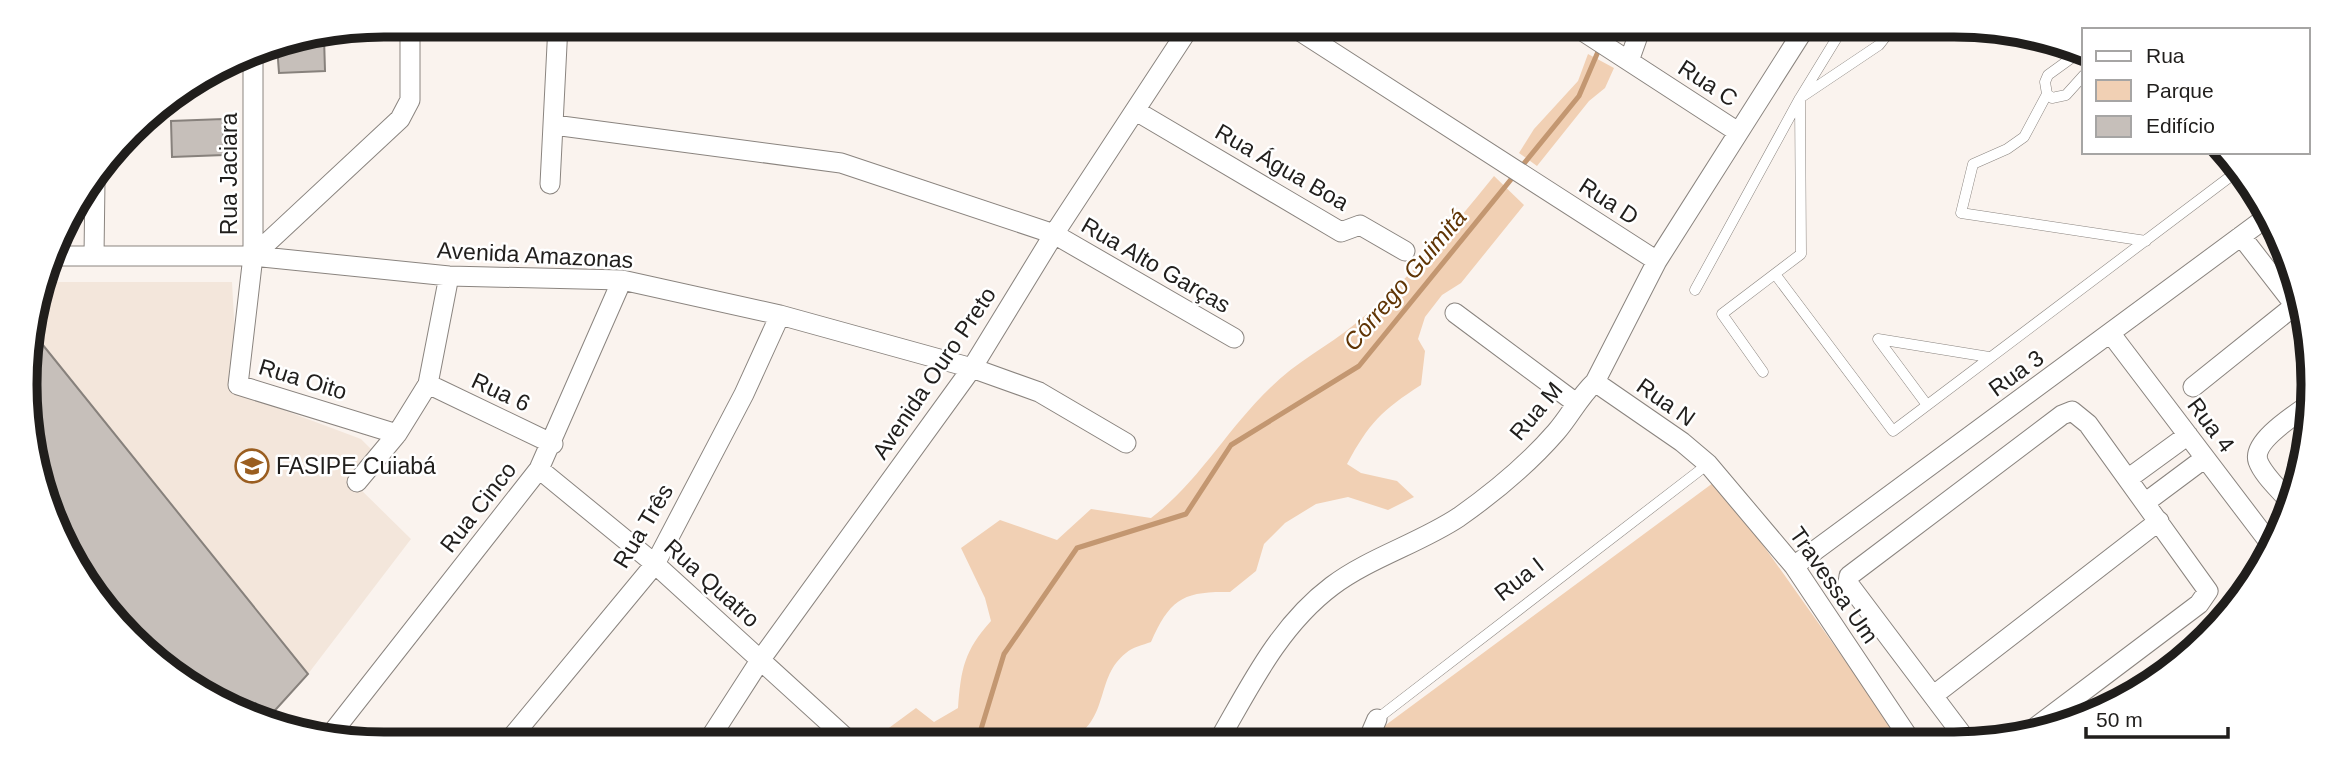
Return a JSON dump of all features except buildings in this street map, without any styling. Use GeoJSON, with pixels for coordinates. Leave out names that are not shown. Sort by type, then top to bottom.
{"type":"FeatureCollection","features":[{"type":"Feature","properties":{"kind":"street"},"geometry":{"type":"LineString","coordinates":[[253,256],[400,120],[410,100],[410,37]]}},
{"type":"Feature","properties":{"kind":"street"},"geometry":{"type":"LineString","coordinates":[[550,184],[558,37]]}},
{"type":"Feature","properties":{"kind":"street","name":"Avenida Ouro Preto"},"geometry":{"type":"LineString","coordinates":[[714,732],[761,659],[972,368],[1054,234],[1183,37]]}},
{"type":"Feature","properties":{"kind":"street","name":"Rua D"},"geometry":{"type":"LineString","coordinates":[[1309,37],[1657,261]]}},
{"type":"Feature","properties":{"kind":"street","name":"Rua C"},"geometry":{"type":"LineString","coordinates":[[1591,37],[1738,132]]}},
{"type":"Feature","properties":{"kind":"street"},"geometry":{"type":"LineString","coordinates":[[1623,57],[1636,37]]}},
{"type":"Feature","properties":{"kind":"street","name":"Rua M"},"geometry":{"type":"LineString","coordinates":[[1224,732],[1266,657],[1295,620],[1333,585],[1458,517],[1510,476],[1556,432],[1595,382],[1657,261],[1799,37]]}},
{"type":"Feature","properties":{"kind":"street","name":"Rua Jaciara"},"geometry":{"type":"LineString","coordinates":[[253,62],[253,256]]}},
{"type":"Feature","properties":{"kind":"street","name":"Rua Água Boa"},"geometry":{"type":"LineString","coordinates":[[1136,111],[1341,232],[1360,225],[1405,251]]}},
{"type":"Feature","properties":{"kind":"street","name":"Rua Alto Garças"},"geometry":{"type":"LineString","coordinates":[[554,124],[841,163],[1054,234],[1234,338]]}},
{"type":"Feature","properties":{"kind":"street"},"geometry":{"type":"LineString","coordinates":[[94,255],[95,191]]}},
{"type":"Feature","properties":{"kind":"street","name":"Rua 3"},"geometry":{"type":"LineString","coordinates":[[1794,566],[2261,222]]}},
{"type":"Feature","properties":{"kind":"street"},"geometry":{"type":"LineString","coordinates":[[2241,236],[2291,302]]}},
{"type":"Feature","properties":{"kind":"street","name":"Avenida Amazonas"},"geometry":{"type":"LineString","coordinates":[[61,256],[253,256],[450,276],[622,280],[780,315],[972,368],[1039,392],[1126,443]]}},
{"type":"Feature","properties":{"kind":"street","name":"Rua Oito"},"geometry":{"type":"LineString","coordinates":[[253,256],[238,385],[397,434]]}},
{"type":"Feature","properties":{"kind":"street"},"geometry":{"type":"LineString","coordinates":[[357,482],[397,434],[428,384],[450,276]]}},
{"type":"Feature","properties":{"kind":"street","name":"Rua Cinco"},"geometry":{"type":"LineString","coordinates":[[335,728],[539,469],[622,280]]}},
{"type":"Feature","properties":{"kind":"street"},"geometry":{"type":"LineString","coordinates":[[1455,313],[1576,403]]}},
{"type":"Feature","properties":{"kind":"street","name":"Rua Três"},"geometry":{"type":"LineString","coordinates":[[515,732],[655,564],[744,394],[780,315]]}},
{"type":"Feature","properties":{"kind":"street"},"geometry":{"type":"LineString","coordinates":[[2193,387],[2295,317]]}},
{"type":"Feature","properties":{"kind":"street","name":"Rua 4"},"geometry":{"type":"LineString","coordinates":[[2111,334],[2265,537]]}},
{"type":"Feature","properties":{"kind":"street","name":"Rua N"},"geometry":{"type":"LineString","coordinates":[[1595,382],[1682,442],[1708,464]]}},
{"type":"Feature","properties":{"kind":"street","name":"Rua 6"},"geometry":{"type":"LineString","coordinates":[[428,384],[552,444]]}},
{"type":"Feature","properties":{"kind":"street"},"geometry":{"type":"LineString","coordinates":[[2284,494],[2259,462],[2258,451],[2266,438],[2301,410]]}},
{"type":"Feature","properties":{"kind":"street"},"geometry":{"type":"LineString","coordinates":[[1961,732],[1848,583],[1849,576],[2062,415],[2072,411],[2088,424],[2129,478],[2208,591],[2205,598],[2046,720]]}},
{"type":"Feature","properties":{"kind":"street"},"geometry":{"type":"LineString","coordinates":[[2129,478],[2188,435]]}},
{"type":"Feature","properties":{"kind":"street"},"geometry":{"type":"LineString","coordinates":[[2146,502],[2205,458]]}},
{"type":"Feature","properties":{"kind":"street","name":"Travessa Um"},"geometry":{"type":"LineString","coordinates":[[1708,464],[1794,566],[1905,732]]}},
{"type":"Feature","properties":{"kind":"street","name":"Rua Quatro"},"geometry":{"type":"LineString","coordinates":[[539,469],[655,564],[840,732]]}},
{"type":"Feature","properties":{"kind":"street"},"geometry":{"type":"LineString","coordinates":[[1934,695],[2160,521]]}},
{"type":"Feature","properties":{"kind":"street","name":"Rua I"},"geometry":{"type":"LineString","coordinates":[[1371,732],[1377,719]]}},
{"type":"Feature","properties":{"kind":"lane"},"geometry":{"type":"LineString","coordinates":[[1695,290],[1800,98],[1837,37]]}},
{"type":"Feature","properties":{"kind":"lane"},"geometry":{"type":"LineString","coordinates":[[1800,98],[1880,45],[1886,37]]}},
{"type":"Feature","properties":{"kind":"lane"},"geometry":{"type":"LineString","coordinates":[[2072,58],[2048,75],[2045,82],[2047,94],[2024,137],[2007,149],[1973,164],[1961,213],[2146,241]]}},
{"type":"Feature","properties":{"kind":"lane"},"geometry":{"type":"LineString","coordinates":[[2047,94],[2052,98],[2066,95],[2082,77]]}},
{"type":"Feature","properties":{"kind":"lane"},"geometry":{"type":"LineString","coordinates":[[1763,372],[1722,314],[1801,254],[1800,98]]}},
{"type":"Feature","properties":{"kind":"lane"},"geometry":{"type":"LineString","coordinates":[[1775,274],[1893,431],[2231,176]]}},
{"type":"Feature","properties":{"kind":"lane"},"geometry":{"type":"LineString","coordinates":[[1927,405],[1878,339],[1989,357]]}},
{"type":"Feature","properties":{"kind":"lane","name":"Rua I"},"geometry":{"type":"LineString","coordinates":[[1377,719],[1708,464]]}},
{"type":"Feature","properties":{"kind":"shaded area","name":"FASIPE Cuiabá"},"geometry":{"type":"Polygon","coordinates":[[[52,282],[232,282],[238,393],[361,439],[374,452],[352,481],[411,539],[308,674],[40,341],[52,282]]]}},
{"type":"Feature","properties":{"kind":"green space"},"geometry":{"type":"Polygon","coordinates":[[[1588,54],[1614,68],[1605,88],[1589,101],[1537,166],[1519,153],[1534,129],[1578,81],[1588,54]]]}},
{"type":"Feature","properties":{"kind":"green space"},"geometry":{"type":"Polygon","coordinates":[[[1494,176],[1524,205],[1461,283],[1442,295],[1425,317],[1418,339],[1425,351],[1421,385],[1378,418],[1347,464],[1361,473],[1397,481],[1414,497],[1388,510],[1348,497],[1316,504],[1285,523],[1264,544],[1256,571],[1230,592],[1200,593],[1180,600],[1165,616],[1151,642],[1131,649],[1116,663],[1098,709],[1081,732],[883,732],[916,708],[934,722],[958,708],[969,651],[991,621],[985,598],[961,548],[1000,520],[1057,540],[1091,509],[1151,518],[1183,489],[1270,388],[1375,307],[1445,235],[1494,176]]]}},
{"type":"Feature","properties":{"kind":"green space"},"geometry":{"type":"Polygon","coordinates":[[[1717,480],[1896,732],[1380,732],[1379,730],[1717,480]]]}},
{"type":"Feature","properties":{"kind":"waterway","name":"Córrego Guimitá"},"geometry":{"type":"LineString","coordinates":[[980,732],[1004,654],[1077,548],[1186,514],[1231,445],[1359,366],[1579,96],[1600,47]]}},
{"type":"Feature","properties":{"kind":"place","name":"FASIPE Cuiabá"},"geometry":{"type":"Point","coordinates":[252,466]}}]}
